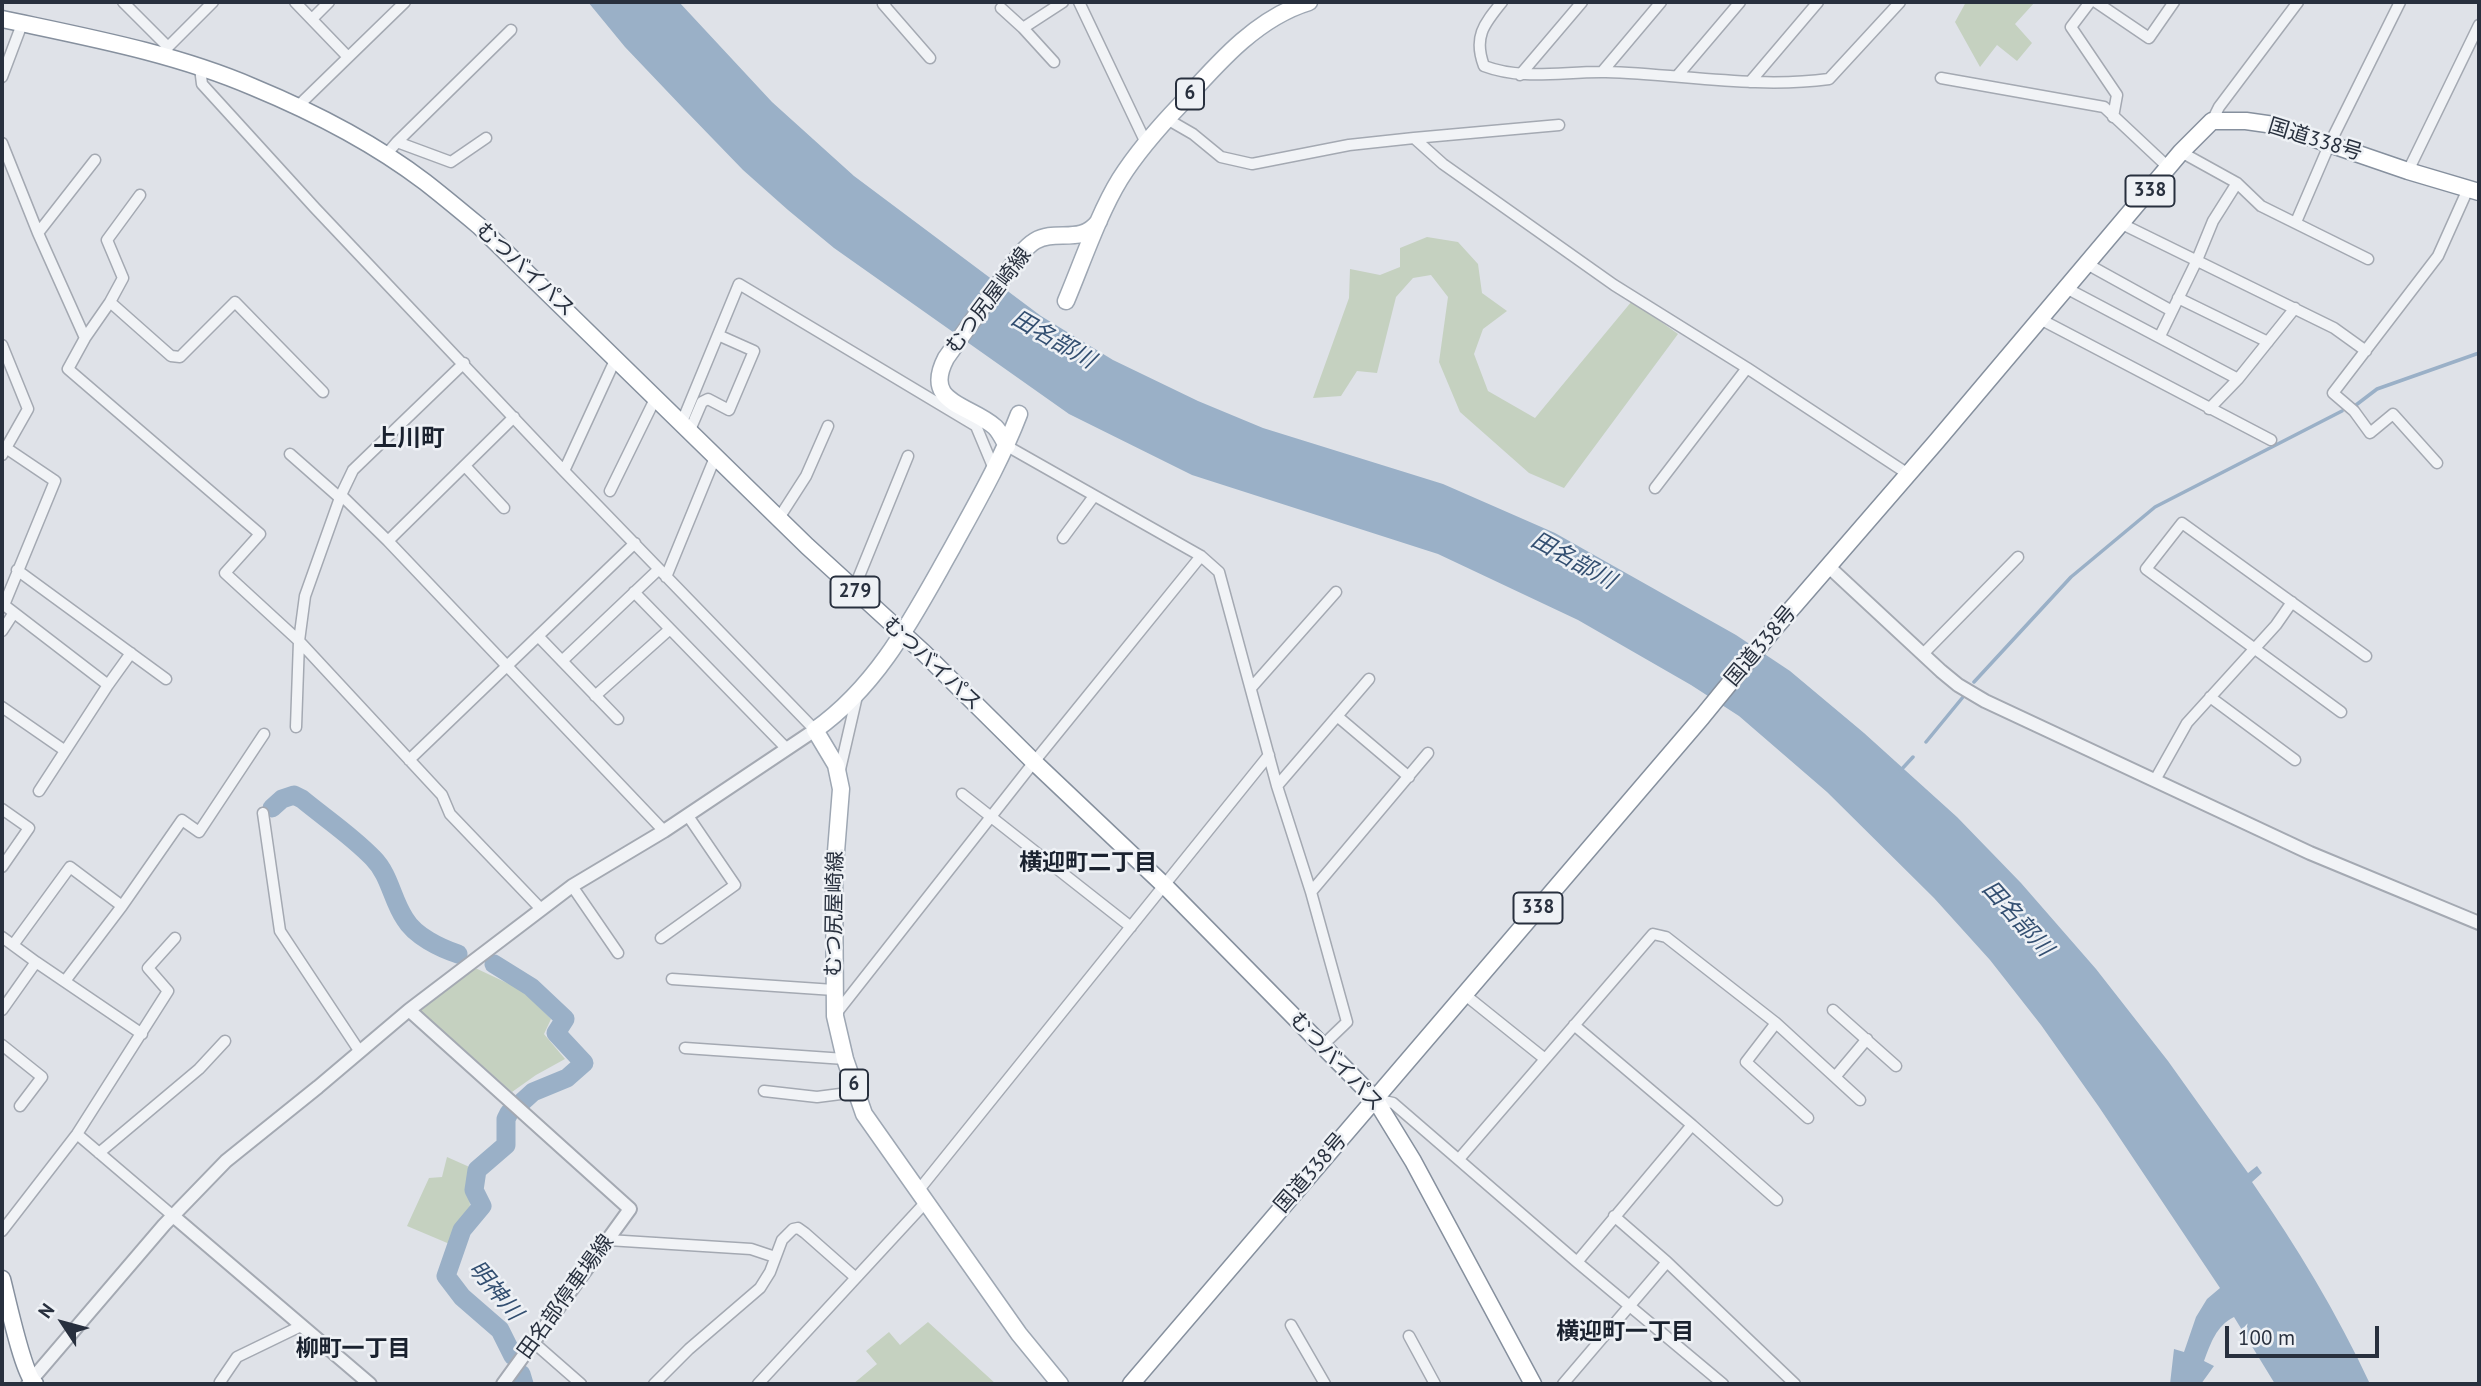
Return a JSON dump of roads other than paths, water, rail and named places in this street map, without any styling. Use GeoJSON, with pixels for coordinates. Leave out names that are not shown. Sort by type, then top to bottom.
{"type":"FeatureCollection","features":[{"type":"Feature","properties":{"kind":"main road","name":"6"},"geometry":{"type":"LineString","coordinates":[[1066,301],[1120,179],[1146,144],[1214,67],[1257,29],[1276,15],[1309,2]]}},
{"type":"Feature","properties":{"kind":"main road","name":"むつバイパス"},"geometry":{"type":"LineString","coordinates":[[2,19],[167,52],[200,68],[251,86],[297,107],[385,156],[424,181],[479,226],[853,591],[924,653],[1165,886],[1375,1099],[1413,1161],[1533,1384]]}},
{"type":"Feature","properties":{"kind":"main road","name":"国道338号"},"geometry":{"type":"LineString","coordinates":[[1131,1384],[2181,152],[2213,121],[2246,121],[2274,125],[2474,191]]}},
{"type":"Feature","properties":{"kind":"main road","name":"むつ尻屋崎線"},"geometry":{"type":"LineString","coordinates":[[1007,446],[995,427],[943,394],[938,380],[939,370],[1012,266],[1034,241],[1091,231],[1102,218]]}},
{"type":"Feature","properties":{"kind":"main road"},"geometry":{"type":"LineString","coordinates":[[815,730],[857,695],[903,636],[1007,446],[1019,414]]}},
{"type":"Feature","properties":{"kind":"main road","name":"むつ尻屋崎線"},"geometry":{"type":"LineString","coordinates":[[815,730],[831,753],[841,789],[834,877],[835,1016],[845,1059],[864,1114],[1019,1334],[1060,1384]]}},
{"type":"Feature","properties":{"kind":"main road"},"geometry":{"type":"LineString","coordinates":[[2,1279],[32,1383]]}},
{"type":"Feature","properties":{"kind":"street"},"geometry":{"type":"LineString","coordinates":[[123,2],[167,52],[213,2]]}},
{"type":"Feature","properties":{"kind":"street"},"geometry":{"type":"LineString","coordinates":[[295,2],[348,57]]}},
{"type":"Feature","properties":{"kind":"street"},"geometry":{"type":"LineString","coordinates":[[312,19],[329,2]]}},
{"type":"Feature","properties":{"kind":"street"},"geometry":{"type":"LineString","coordinates":[[297,107],[405,2]]}},
{"type":"Feature","properties":{"kind":"street"},"geometry":{"type":"LineString","coordinates":[[886,2],[883,4],[930,58]]}},
{"type":"Feature","properties":{"kind":"street"},"geometry":{"type":"LineString","coordinates":[[1023,28],[1063,2]]}},
{"type":"Feature","properties":{"kind":"street"},"geometry":{"type":"LineString","coordinates":[[1079,2],[1146,144]]}},
{"type":"Feature","properties":{"kind":"street"},"geometry":{"type":"LineString","coordinates":[[1502,2],[1486,21],[1479,36],[1484,66],[1498,72],[1520,75],[1602,72],[1678,75],[1750,82],[1808,82],[1829,79],[1898,2]]}},
{"type":"Feature","properties":{"kind":"street"},"geometry":{"type":"LineString","coordinates":[[1520,75],[1582,2]]}},
{"type":"Feature","properties":{"kind":"street"},"geometry":{"type":"LineString","coordinates":[[1602,72],[1661,2]]}},
{"type":"Feature","properties":{"kind":"street"},"geometry":{"type":"LineString","coordinates":[[1678,75],[1740,2]]}},
{"type":"Feature","properties":{"kind":"street"},"geometry":{"type":"LineString","coordinates":[[1750,82],[1818,2]]}},
{"type":"Feature","properties":{"kind":"street"},"geometry":{"type":"LineString","coordinates":[[2090,2],[2071,27],[2117,95],[2113,117]]}},
{"type":"Feature","properties":{"kind":"street"},"geometry":{"type":"LineString","coordinates":[[2096,2],[2149,38],[2174,2]]}},
{"type":"Feature","properties":{"kind":"street"},"geometry":{"type":"LineString","coordinates":[[2213,121],[2219,107],[2298,2]]}},
{"type":"Feature","properties":{"kind":"street"},"geometry":{"type":"LineString","coordinates":[[2296,222],[2330,143],[2400,2]]}},
{"type":"Feature","properties":{"kind":"street"},"geometry":{"type":"LineString","coordinates":[[1002,8],[1054,62]]}},
{"type":"Feature","properties":{"kind":"street"},"geometry":{"type":"LineString","coordinates":[[2,77],[22,24]]}},
{"type":"Feature","properties":{"kind":"street"},"geometry":{"type":"LineString","coordinates":[[2408,171],[2479,25]]}},
{"type":"Feature","properties":{"kind":"street"},"geometry":{"type":"LineString","coordinates":[[385,156],[511,30]]}},
{"type":"Feature","properties":{"kind":"street"},"geometry":{"type":"LineString","coordinates":[[32,1383],[172,1216],[226,1161],[409,1010],[572,886],[688,816],[815,730],[315,208],[202,84],[200,68]]}},
{"type":"Feature","properties":{"kind":"street"},"geometry":{"type":"LineString","coordinates":[[1941,78],[2104,107],[2169,168]]}},
{"type":"Feature","properties":{"kind":"street"},"geometry":{"type":"LineString","coordinates":[[1167,119],[1193,134],[1221,157],[1252,164],[1349,145],[1559,125]]}},
{"type":"Feature","properties":{"kind":"street"},"geometry":{"type":"LineString","coordinates":[[397,142],[451,162],[486,138]]}},
{"type":"Feature","properties":{"kind":"street"},"geometry":{"type":"LineString","coordinates":[[1413,138],[1443,164],[1614,285],[1747,368],[1908,474]]}},
{"type":"Feature","properties":{"kind":"street"},"geometry":{"type":"LineString","coordinates":[[2,143],[38,233],[85,338]]}},
{"type":"Feature","properties":{"kind":"street"},"geometry":{"type":"LineString","coordinates":[[2181,152],[2237,183],[2261,206],[2368,259]]}},
{"type":"Feature","properties":{"kind":"street"},"geometry":{"type":"LineString","coordinates":[[38,233],[95,160]]}},
{"type":"Feature","properties":{"kind":"street"},"geometry":{"type":"LineString","coordinates":[[2160,336],[2213,221],[2237,183]]}},
{"type":"Feature","properties":{"kind":"street"},"geometry":{"type":"LineString","coordinates":[[2437,463],[2393,414],[2370,433],[2354,411],[2333,393],[2438,257],[2474,191]]}},
{"type":"Feature","properties":{"kind":"street"},"geometry":{"type":"LineString","coordinates":[[140,195],[107,240],[123,278],[68,369],[260,534],[225,573],[299,640],[442,795],[450,814],[541,909]]}},
{"type":"Feature","properties":{"kind":"street"},"geometry":{"type":"LineString","coordinates":[[2122,224],[2334,328],[2366,351]]}},
{"type":"Feature","properties":{"kind":"street"},"geometry":{"type":"LineString","coordinates":[[2087,264],[2172,311]]}},
{"type":"Feature","properties":{"kind":"street"},"geometry":{"type":"LineString","coordinates":[[686,426],[739,284],[976,426],[994,470]]}},
{"type":"Feature","properties":{"kind":"street"},"geometry":{"type":"LineString","coordinates":[[2066,288],[2238,379]]}},
{"type":"Feature","properties":{"kind":"street"},"geometry":{"type":"LineString","coordinates":[[2178,298],[2268,342]]}},
{"type":"Feature","properties":{"kind":"street"},"geometry":{"type":"LineString","coordinates":[[110,302],[171,356],[180,357],[235,302],[323,391]]}},
{"type":"Feature","properties":{"kind":"street"},"geometry":{"type":"LineString","coordinates":[[2209,409],[2238,379],[2295,308]]}},
{"type":"Feature","properties":{"kind":"street"},"geometry":{"type":"LineString","coordinates":[[2040,319],[2271,440]]}},
{"type":"Feature","properties":{"kind":"street"},"geometry":{"type":"LineString","coordinates":[[686,426],[702,402],[708,399],[729,410],[754,351],[718,335]]}},
{"type":"Feature","properties":{"kind":"street"},"geometry":{"type":"LineString","coordinates":[[2,345],[28,410],[3,451],[55,481],[4,605],[108,685]]}},
{"type":"Feature","properties":{"kind":"street"},"geometry":{"type":"LineString","coordinates":[[565,471],[616,358]]}},
{"type":"Feature","properties":{"kind":"street"},"geometry":{"type":"LineString","coordinates":[[296,727],[299,640],[305,596],[340,497],[353,470],[464,363]]}},
{"type":"Feature","properties":{"kind":"street"},"geometry":{"type":"LineString","coordinates":[[1655,488],[1747,368]]}},
{"type":"Feature","properties":{"kind":"street"},"geometry":{"type":"LineString","coordinates":[[610,491],[656,397]]}},
{"type":"Feature","properties":{"kind":"street"},"geometry":{"type":"LineString","coordinates":[[388,541],[514,417]]}},
{"type":"Feature","properties":{"kind":"street"},"geometry":{"type":"LineString","coordinates":[[779,519],[806,476],[828,426]]}},
{"type":"Feature","properties":{"kind":"street"},"geometry":{"type":"LineString","coordinates":[[1007,446],[1201,556],[1219,572],[1277,786],[1311,892],[1347,1022],[1322,1045]]}},
{"type":"Feature","properties":{"kind":"street"},"geometry":{"type":"LineString","coordinates":[[290,454],[388,541],[664,831]]}},
{"type":"Feature","properties":{"kind":"street"},"geometry":{"type":"LineString","coordinates":[[562,662],[634,592],[663,573],[716,455]]}},
{"type":"Feature","properties":{"kind":"street"},"geometry":{"type":"LineString","coordinates":[[853,591],[908,456]]}},
{"type":"Feature","properties":{"kind":"street"},"geometry":{"type":"LineString","coordinates":[[465,466],[504,509]]}},
{"type":"Feature","properties":{"kind":"street"},"geometry":{"type":"LineString","coordinates":[[1063,538],[1094,496]]}},
{"type":"Feature","properties":{"kind":"street"},"geometry":{"type":"LineString","coordinates":[[2341,712],[2146,569],[2182,523],[2366,656]]}},
{"type":"Feature","properties":{"kind":"street"},"geometry":{"type":"LineString","coordinates":[[409,760],[635,543]]}},
{"type":"Feature","properties":{"kind":"street"},"geometry":{"type":"LineString","coordinates":[[835,1016],[991,816],[1201,556]]}},
{"type":"Feature","properties":{"kind":"street"},"geometry":{"type":"LineString","coordinates":[[1923,654],[2018,557]]}},
{"type":"Feature","properties":{"kind":"street"},"geometry":{"type":"LineString","coordinates":[[1828,566],[1958,685],[1985,701],[2310,853],[2479,923]]}},
{"type":"Feature","properties":{"kind":"street"},"geometry":{"type":"LineString","coordinates":[[17,570],[166,679]]}},
{"type":"Feature","properties":{"kind":"street"},"geometry":{"type":"LineString","coordinates":[[634,592],[786,749]]}},
{"type":"Feature","properties":{"kind":"street"},"geometry":{"type":"LineString","coordinates":[[1251,688],[1336,592]]}},
{"type":"Feature","properties":{"kind":"street"},"geometry":{"type":"LineString","coordinates":[[2155,780],[2187,723],[2276,625],[2292,602]]}},
{"type":"Feature","properties":{"kind":"street"},"geometry":{"type":"LineString","coordinates":[[2,631],[13,614]]}},
{"type":"Feature","properties":{"kind":"street"},"geometry":{"type":"LineString","coordinates":[[595,696],[670,629]]}},
{"type":"Feature","properties":{"kind":"street"},"geometry":{"type":"LineString","coordinates":[[538,636],[618,719]]}},
{"type":"Feature","properties":{"kind":"street"},"geometry":{"type":"LineString","coordinates":[[39,791],[131,653]]}},
{"type":"Feature","properties":{"kind":"street"},"geometry":{"type":"LineString","coordinates":[[1277,786],[1369,679]]}},
{"type":"Feature","properties":{"kind":"street"},"geometry":{"type":"LineString","coordinates":[[839,774],[857,695]]}},
{"type":"Feature","properties":{"kind":"street"},"geometry":{"type":"LineString","coordinates":[[2210,698],[2295,760]]}},
{"type":"Feature","properties":{"kind":"street"},"geometry":{"type":"LineString","coordinates":[[2,707],[64,750]]}},
{"type":"Feature","properties":{"kind":"street"},"geometry":{"type":"LineString","coordinates":[[1337,716],[1409,777]]}},
{"type":"Feature","properties":{"kind":"street"},"geometry":{"type":"LineString","coordinates":[[65,981],[182,820],[199,832],[264,734]]}},
{"type":"Feature","properties":{"kind":"street"},"geometry":{"type":"LineString","coordinates":[[1311,892],[1428,753]]}},
{"type":"Feature","properties":{"kind":"street"},"geometry":{"type":"LineString","coordinates":[[758,1384],[856,1278],[922,1197],[1269,755]]}},
{"type":"Feature","properties":{"kind":"street"},"geometry":{"type":"LineString","coordinates":[[962,794],[1132,927]]}},
{"type":"Feature","properties":{"kind":"street"},"geometry":{"type":"LineString","coordinates":[[2,809],[29,828],[2,867]]}},
{"type":"Feature","properties":{"kind":"street"},"geometry":{"type":"LineString","coordinates":[[263,813],[280,931],[360,1052]]}},
{"type":"Feature","properties":{"kind":"street"},"geometry":{"type":"LineString","coordinates":[[660,938],[735,885],[688,816]]}},
{"type":"Feature","properties":{"kind":"street"},"geometry":{"type":"LineString","coordinates":[[13,945],[70,867],[122,906]]}},
{"type":"Feature","properties":{"kind":"street"},"geometry":{"type":"LineString","coordinates":[[572,886],[618,953]]}},
{"type":"Feature","properties":{"kind":"street"},"geometry":{"type":"LineString","coordinates":[[1459,1158],[1653,934],[1666,937],[1776,1023],[1860,1100]]}},
{"type":"Feature","properties":{"kind":"street"},"geometry":{"type":"LineString","coordinates":[[2,937],[142,1034]]}},
{"type":"Feature","properties":{"kind":"street"},"geometry":{"type":"LineString","coordinates":[[2,1231],[77,1134],[168,991],[148,968],[175,938]]}},
{"type":"Feature","properties":{"kind":"street"},"geometry":{"type":"LineString","coordinates":[[2,1010],[36,961]]}},
{"type":"Feature","properties":{"kind":"street"},"geometry":{"type":"LineString","coordinates":[[671,979],[834,989]]}},
{"type":"Feature","properties":{"kind":"street"},"geometry":{"type":"LineString","coordinates":[[1464,994],[1545,1059]]}},
{"type":"Feature","properties":{"kind":"street","name":"田名部停車場線"},"geometry":{"type":"LineString","coordinates":[[409,1010],[630,1209],[503,1384]]}},
{"type":"Feature","properties":{"kind":"street"},"geometry":{"type":"LineString","coordinates":[[1833,1010],[1896,1066]]}},
{"type":"Feature","properties":{"kind":"street"},"geometry":{"type":"LineString","coordinates":[[1776,1023],[1746,1062],[1808,1118]]}},
{"type":"Feature","properties":{"kind":"street"},"geometry":{"type":"LineString","coordinates":[[1574,1025],[1777,1200]]}},
{"type":"Feature","properties":{"kind":"street"},"geometry":{"type":"LineString","coordinates":[[1835,1077],[1867,1039]]}},
{"type":"Feature","properties":{"kind":"street"},"geometry":{"type":"LineString","coordinates":[[99,1153],[199,1069],[225,1041]]}},
{"type":"Feature","properties":{"kind":"street"},"geometry":{"type":"LineString","coordinates":[[2,1045],[42,1077],[20,1106]]}},
{"type":"Feature","properties":{"kind":"street"},"geometry":{"type":"LineString","coordinates":[[685,1048],[845,1059]]}},
{"type":"Feature","properties":{"kind":"street"},"geometry":{"type":"LineString","coordinates":[[764,1091],[817,1097],[856,1092]]}},
{"type":"Feature","properties":{"kind":"street"},"geometry":{"type":"LineString","coordinates":[[1375,1099],[1393,1103],[1629,1307],[1723,1384]]}},
{"type":"Feature","properties":{"kind":"street"},"geometry":{"type":"LineString","coordinates":[[1577,1262],[1692,1125]]}},
{"type":"Feature","properties":{"kind":"street"},"geometry":{"type":"LineString","coordinates":[[77,1134],[370,1384]]}},
{"type":"Feature","properties":{"kind":"street"},"geometry":{"type":"LineString","coordinates":[[1614,1216],[1667,1262],[1795,1384]]}},
{"type":"Feature","properties":{"kind":"street"},"geometry":{"type":"LineString","coordinates":[[654,1384],[689,1349],[760,1288],[770,1272],[782,1240],[793,1229],[798,1228],[856,1278]]}},
{"type":"Feature","properties":{"kind":"street"},"geometry":{"type":"LineString","coordinates":[[608,1240],[751,1249],[775,1256]]}},
{"type":"Feature","properties":{"kind":"street"},"geometry":{"type":"LineString","coordinates":[[1563,1384],[1667,1262]]}},
{"type":"Feature","properties":{"kind":"street"},"geometry":{"type":"LineString","coordinates":[[1291,1325],[1325,1384]]}},
{"type":"Feature","properties":{"kind":"street"},"geometry":{"type":"LineString","coordinates":[[222,1384],[220,1382],[237,1357],[301,1326]]}},
{"type":"Feature","properties":{"kind":"street"},"geometry":{"type":"LineString","coordinates":[[1409,1336],[1435,1384]]}},
{"type":"Feature","properties":{"kind":"street"},"geometry":{"type":"LineString","coordinates":[[533,1342],[581,1384]]}},
{"type":"Feature","properties":{"kind":"water","name":"田名部川"},"geometry":{"type":"Polygon","coordinates":[[[588,2],[679,2],[772,102],[854,176],[1041,316],[1113,360],[1198,401],[1263,428],[1443,484],[1555,533],[1736,635],[1790,671],[1957,817],[2021,883],[2096,969],[2168,1061],[2248,1173],[2257,1166],[2262,1173],[2252,1182],[2316,1281],[2370,1384],[2275,1384],[2234,1317],[2218,1330],[2212,1342],[2204,1361],[2214,1366],[2201,1384],[2170,1384],[2174,1349],[2184,1352],[2196,1317],[2207,1299],[2220,1288],[2099,1107],[2041,1025],[1990,960],[1934,898],[1827,792],[1739,716],[1578,620],[1438,554],[1192,475],[1069,414],[834,248],[788,210],[743,170],[684,109],[625,47],[588,2]]]}},
{"type":"Feature","properties":{"kind":"waterway"},"geometry":{"type":"LineString","coordinates":[[2356,405],[2377,389],[2479,353]]}},
{"type":"Feature","properties":{"kind":"waterway"},"geometry":{"type":"LineString","coordinates":[[1974,682],[2071,577],[2155,507],[2342,411]]}},
{"type":"Feature","properties":{"kind":"waterway"},"geometry":{"type":"LineString","coordinates":[[1926,742],[1963,697]]}},
{"type":"Feature","properties":{"kind":"waterway"},"geometry":{"type":"LineString","coordinates":[[1900,771],[1913,757]]}},
{"type":"Feature","properties":{"kind":"waterway","name":"明神川"},"geometry":{"type":"LineString","coordinates":[[272,808],[282,799],[294,795],[338,827],[379,865],[409,925],[428,941],[458,954]]}},
{"type":"Feature","properties":{"kind":"waterway","name":"明神川"},"geometry":{"type":"LineString","coordinates":[[494,964],[531,987],[565,1019],[556,1033],[584,1063],[567,1078],[533,1092],[522,1102]]}},
{"type":"Feature","properties":{"kind":"waterway","name":"明神川"},"geometry":{"type":"LineString","coordinates":[[509,1113],[506,1119],[506,1145],[477,1170],[474,1190],[482,1206],[462,1230],[446,1276],[462,1297],[500,1330],[513,1356]]}},
{"type":"Feature","properties":{"kind":"waterway","name":"明神川"},"geometry":{"type":"LineString","coordinates":[[521,1374],[524,1384]]}},
{"type":"Feature","properties":{"kind":"district","name":"上川町"},"geometry":{"type":"Point","coordinates":[409,439]}},
{"type":"Feature","properties":{"kind":"district","name":"横迎町二丁目"},"geometry":{"type":"Point","coordinates":[1088,863]}},
{"type":"Feature","properties":{"kind":"district","name":"横迎町一丁目"},"geometry":{"type":"Point","coordinates":[1625,1332]}},
{"type":"Feature","properties":{"kind":"district","name":"柳町一丁目"},"geometry":{"type":"Point","coordinates":[353,1349]}}]}
